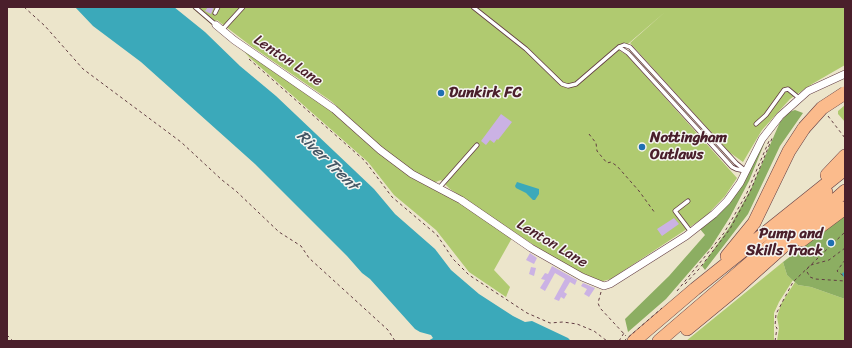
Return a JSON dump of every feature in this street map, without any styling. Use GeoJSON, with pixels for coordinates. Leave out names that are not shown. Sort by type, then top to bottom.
{"type":"FeatureCollection","features":[{"type":"Feature","properties":{"kind":"highway"},"geometry":{"type":"LineString","coordinates":[[695,289],[734,248],[754,223],[789,151],[804,128],[822,108],[845,93]]}},
{"type":"Feature","properties":{"kind":"highway"},"geometry":{"type":"LineString","coordinates":[[793,209],[845,156]]}},
{"type":"Feature","properties":{"kind":"highway"},"geometry":{"type":"LineString","coordinates":[[628,336],[695,289],[793,209],[845,169]]}},
{"type":"Feature","properties":{"kind":"highway"},"geometry":{"type":"LineString","coordinates":[[672,341],[688,322],[800,220],[845,172]]}},
{"type":"Feature","properties":{"kind":"highway"},"geometry":{"type":"LineString","coordinates":[[738,286],[845,191]]}},
{"type":"Feature","properties":{"kind":"highway"},"geometry":{"type":"LineString","coordinates":[[659,341],[688,322],[845,208]]}},
{"type":"Feature","properties":{"kind":"street","name":"Lenton Lane"},"geometry":{"type":"LineString","coordinates":[[219,28],[334,109],[380,150],[412,174],[461,200],[510,235],[538,252],[582,277],[604,286]]}},
{"type":"Feature","properties":{"kind":"street"},"geometry":{"type":"LineString","coordinates":[[604,286],[610,284],[691,232],[714,214],[727,201],[746,171],[759,144],[773,124],[808,91],[845,74]]}},
{"type":"Feature","properties":{"kind":"lane"},"geometry":{"type":"LineString","coordinates":[[195,7],[219,28],[243,7]]}},
{"type":"Feature","properties":{"kind":"lane"},"geometry":{"type":"LineString","coordinates":[[215,13],[218,7]]}},
{"type":"Feature","properties":{"kind":"lane"},"geometry":{"type":"LineString","coordinates":[[473,7],[526,49],[562,84],[568,86],[576,84],[619,47],[628,53],[732,167],[746,171]]}},
{"type":"Feature","properties":{"kind":"lane"},"geometry":{"type":"LineString","coordinates":[[756,124],[770,110],[784,90],[788,89],[799,98]]}},
{"type":"Feature","properties":{"kind":"lane"},"geometry":{"type":"LineString","coordinates":[[438,189],[477,145]]}},
{"type":"Feature","properties":{"kind":"lane"},"geometry":{"type":"LineString","coordinates":[[688,201],[675,211],[691,232]]}},
{"type":"Feature","properties":{"kind":"path"},"geometry":{"type":"LineString","coordinates":[[24,7],[45,26],[83,68],[181,142],[279,232],[300,246],[309,258],[366,309],[395,341]]}},
{"type":"Feature","properties":{"kind":"path"},"geometry":{"type":"LineString","coordinates":[[248,58],[365,162],[392,197],[437,235],[453,259],[468,275],[526,314],[550,323],[564,322],[577,324],[594,331],[607,341]]}},
{"type":"Feature","properties":{"kind":"path"},"geometry":{"type":"LineString","coordinates":[[675,294],[708,254],[736,214],[755,176],[769,142],[773,124]]}},
{"type":"Feature","properties":{"kind":"path"},"geometry":{"type":"LineString","coordinates":[[678,292],[699,269],[730,229],[750,192],[775,132]]}},
{"type":"Feature","properties":{"kind":"path"},"geometry":{"type":"LineString","coordinates":[[589,134],[596,143],[597,151],[607,163],[611,162],[617,166],[639,191],[655,214]]}},
{"type":"Feature","properties":{"kind":"path"},"geometry":{"type":"LineString","coordinates":[[775,341],[777,328],[775,328],[774,321],[780,302],[793,282],[845,232]]}},
{"type":"Feature","properties":{"kind":"path"},"geometry":{"type":"LineString","coordinates":[[845,248],[829,260],[811,265],[806,270],[810,277],[815,279],[845,281]]}},
{"type":"Feature","properties":{"kind":"path"},"geometry":{"type":"LineString","coordinates":[[845,260],[837,271],[845,277]]}},
{"type":"Feature","properties":{"kind":"path"},"geometry":{"type":"LineString","coordinates":[[604,286],[598,303],[600,308],[628,336],[619,341]]}},
{"type":"Feature","properties":{"kind":"path"},"geometry":{"type":"LineString","coordinates":[[624,341],[664,311]]}},
{"type":"Feature","properties":{"kind":"path"},"geometry":{"type":"LineString","coordinates":[[7,335],[13,341]]}},
{"type":"Feature","properties":{"kind":"green space"},"geometry":{"type":"Polygon","coordinates":[[[191,7],[845,7],[845,65],[790,99],[762,130],[743,162],[729,152],[630,43],[665,12],[629,43],[620,51],[627,55],[737,178],[725,196],[705,217],[611,279],[599,282],[552,257],[450,189],[441,180],[433,183],[422,178],[389,154],[331,101],[251,46],[217,20],[212,25],[191,7]]]}},
{"type":"Feature","properties":{"kind":"green space"},"geometry":{"type":"Polygon","coordinates":[[[238,45],[334,112],[412,178],[455,200],[512,238],[494,270],[510,287],[506,297],[469,272],[436,230],[394,195],[368,162],[250,58],[238,45]]]}},
{"type":"Feature","properties":{"kind":"green space"},"geometry":{"type":"Polygon","coordinates":[[[845,105],[845,122],[838,114],[838,111],[845,105]]]}},
{"type":"Feature","properties":{"kind":"green space"},"geometry":{"type":"Polygon","coordinates":[[[795,110],[803,113],[780,146],[748,214],[705,270],[702,266],[729,228],[751,189],[780,122],[789,112],[795,110]]]}},
{"type":"Feature","properties":{"kind":"green space"},"geometry":{"type":"Polygon","coordinates":[[[769,132],[749,181],[730,217],[711,247],[666,299],[628,332],[625,319],[669,276],[705,235],[700,229],[720,212],[769,132]]]}},
{"type":"Feature","properties":{"kind":"green space","name":"Pump and Skills Track"},"geometry":{"type":"Polygon","coordinates":[[[845,215],[845,299],[811,287],[798,285],[787,275],[783,262],[845,215]]]}},
{"type":"Feature","properties":{"kind":"green space"},"geometry":{"type":"Polygon","coordinates":[[[783,262],[787,275],[793,280],[774,313],[774,341],[686,341],[783,262]]]}},
{"type":"Feature","properties":{"kind":"green space"},"geometry":{"type":"Polygon","coordinates":[[[795,282],[798,285],[811,287],[845,299],[845,341],[777,341],[779,328],[777,317],[781,304],[795,282]]]}},
{"type":"Feature","properties":{"kind":"water","name":"River Trent"},"geometry":{"type":"Polygon","coordinates":[[[75,7],[174,7],[205,32],[240,66],[276,96],[374,189],[395,214],[435,249],[451,270],[479,294],[513,316],[525,322],[532,321],[568,338],[571,341],[428,341],[433,338],[431,335],[415,329],[370,279],[362,273],[347,256],[255,164],[141,62],[93,26],[75,7]]]}},
{"type":"Feature","properties":{"kind":"water"},"geometry":{"type":"Polygon","coordinates":[[[517,182],[539,189],[539,194],[535,200],[516,188],[515,186],[517,182]]]}},
{"type":"Feature","properties":{"kind":"building"},"geometry":{"type":"Polygon","coordinates":[[[208,7],[214,7],[211,14],[205,11],[208,7]]]}},
{"type":"Feature","properties":{"kind":"building"},"geometry":{"type":"Polygon","coordinates":[[[501,114],[512,122],[498,140],[497,139],[494,143],[490,140],[486,145],[481,141],[501,114]]]}},
{"type":"Feature","properties":{"kind":"building"},"geometry":{"type":"Polygon","coordinates":[[[674,218],[679,224],[662,236],[657,229],[674,218]]]}},
{"type":"Feature","properties":{"kind":"building"},"geometry":{"type":"Polygon","coordinates":[[[530,253],[537,258],[534,264],[526,260],[530,253]]]}},
{"type":"Feature","properties":{"kind":"building"},"geometry":{"type":"Polygon","coordinates":[[[552,266],[577,280],[575,285],[570,282],[564,292],[567,294],[564,299],[561,297],[559,301],[554,299],[565,279],[555,273],[545,291],[540,288],[545,280],[541,279],[545,273],[548,274],[552,266]]]}},
{"type":"Feature","properties":{"kind":"building"},"geometry":{"type":"Polygon","coordinates":[[[531,267],[536,268],[534,276],[529,274],[531,267]]]}},
{"type":"Feature","properties":{"kind":"building"},"geometry":{"type":"Polygon","coordinates":[[[583,283],[595,288],[589,297],[584,294],[587,289],[581,286],[583,283]]]}},
{"type":"Feature","properties":{"kind":"waterway"},"geometry":{"type":"LineString","coordinates":[[845,273],[843,274],[845,277]]}},
{"type":"Feature","properties":{"kind":"place","name":"Dunkirk FC"},"geometry":{"type":"Point","coordinates":[441,93]}},
{"type":"Feature","properties":{"kind":"place","name":"Nottingham Outlaws"},"geometry":{"type":"Point","coordinates":[642,147]}},
{"type":"Feature","properties":{"kind":"place","name":"Pump and Skills Track"},"geometry":{"type":"Point","coordinates":[831,243]}}]}
